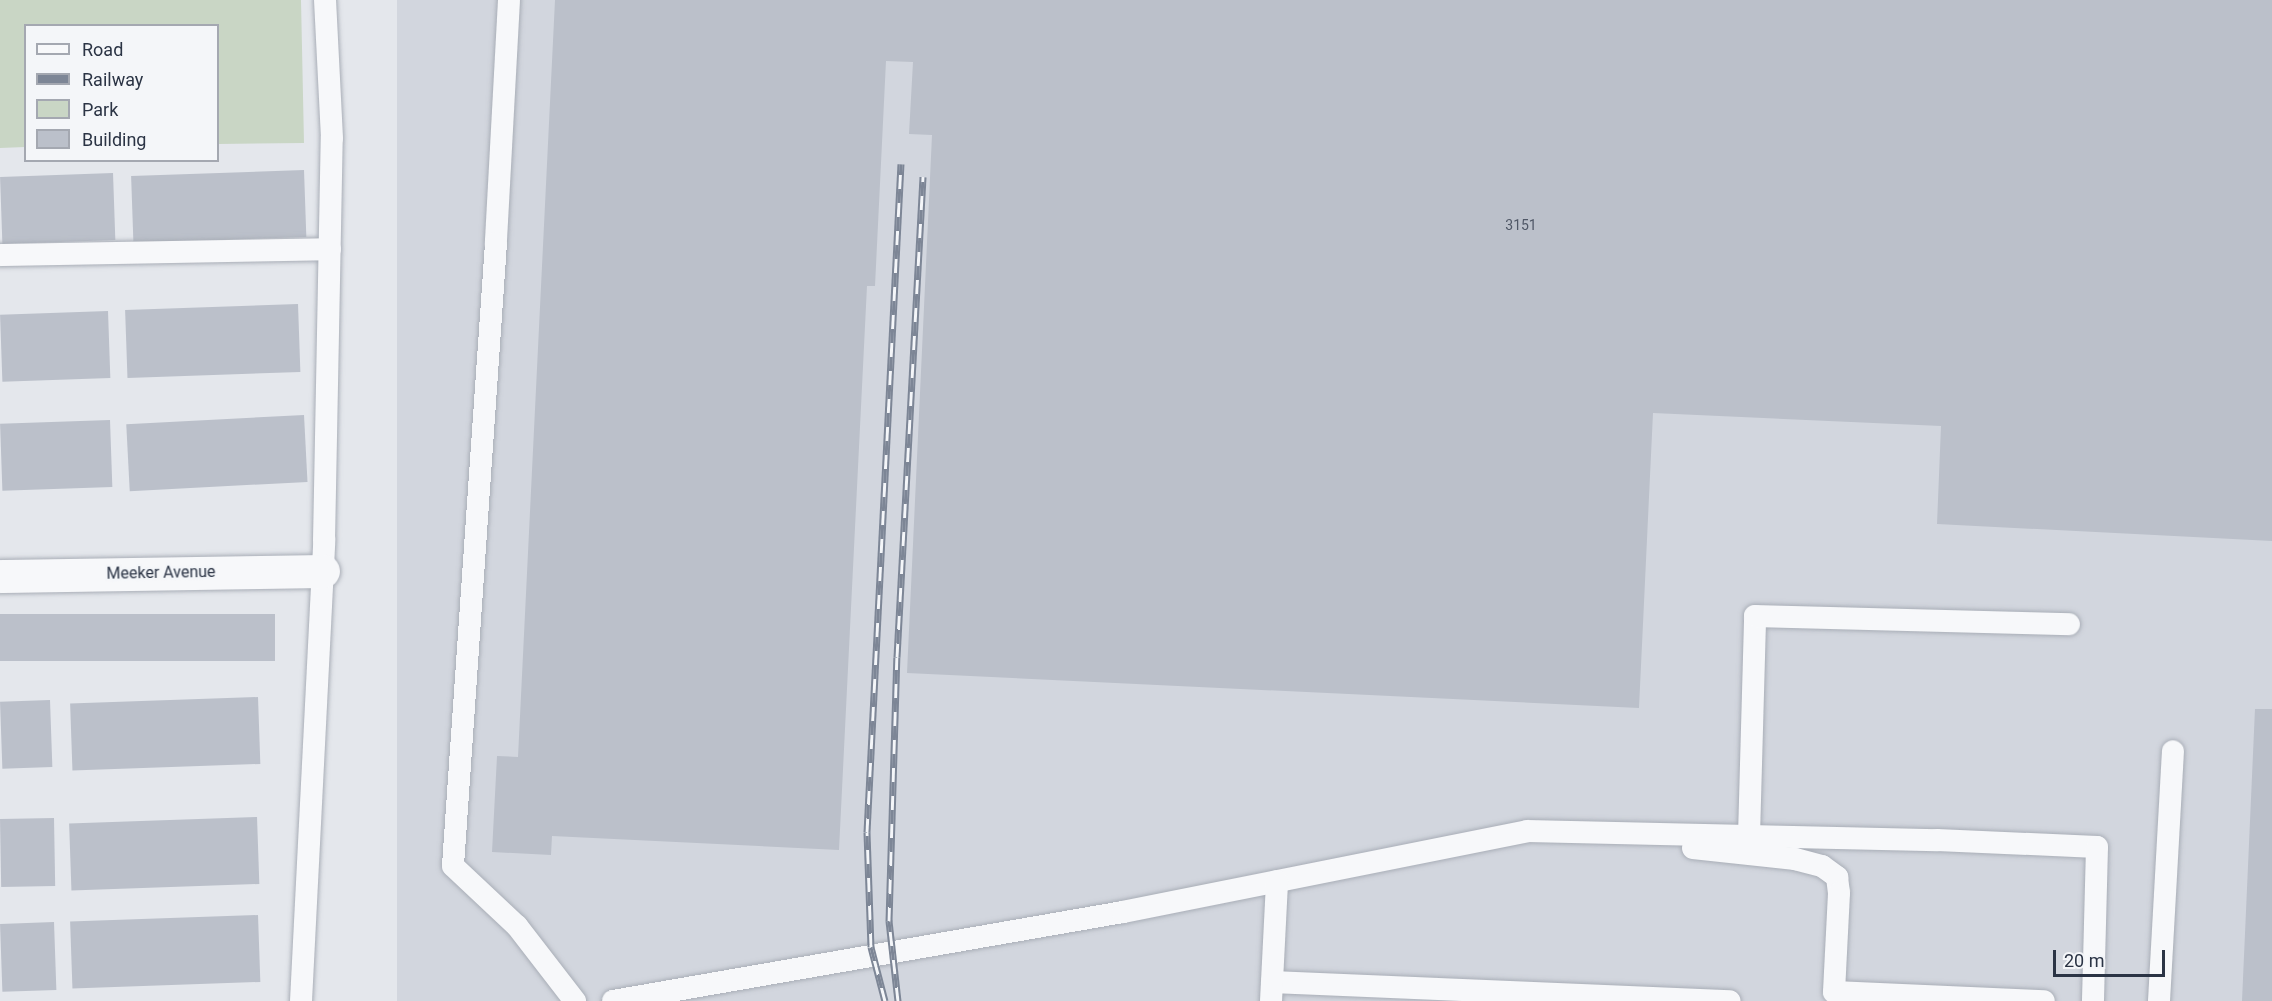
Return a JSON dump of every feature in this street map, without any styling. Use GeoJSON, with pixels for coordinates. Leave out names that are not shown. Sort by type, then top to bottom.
{"type":"FeatureCollection","features":[{"type":"Feature","properties":{"kind":"street","name":"Meeker Avenue"},"geometry":{"type":"LineString","coordinates":[[0,576],[323,571]]}},
{"type":"Feature","properties":{"kind":"lane"},"geometry":{"type":"LineString","coordinates":[[302,1001],[323,571],[332,138],[325,0]]}},
{"type":"Feature","properties":{"kind":"lane"},"geometry":{"type":"LineString","coordinates":[[509,0],[495,255],[453,866],[517,926],[575,1001]]}},
{"type":"Feature","properties":{"kind":"lane"},"geometry":{"type":"LineString","coordinates":[[0,255],[330,249]]}},
{"type":"Feature","properties":{"kind":"lane"},"geometry":{"type":"LineString","coordinates":[[1749,836],[1755,616],[2069,624]]}},
{"type":"Feature","properties":{"kind":"lane"},"geometry":{"type":"LineString","coordinates":[[2160,1001],[2173,751]]}},
{"type":"Feature","properties":{"kind":"lane"},"geometry":{"type":"LineString","coordinates":[[1527,831],[1795,859],[1822,866],[1837,878],[1839,893],[1834,992],[2044,1001]]}},
{"type":"Feature","properties":{"kind":"lane"},"geometry":{"type":"LineString","coordinates":[[613,1001],[1111,914],[1527,831],[2097,847],[2093,1001]]}},
{"type":"Feature","properties":{"kind":"lane"},"geometry":{"type":"LineString","coordinates":[[1277,881],[1271,991],[1730,1001]]}},
{"type":"Feature","properties":{"kind":"shaded area"},"geometry":{"type":"Polygon","coordinates":[[[397,0],[2272,0],[2272,1001],[397,1001],[397,0]]]}},
{"type":"Feature","properties":{"kind":"green space"},"geometry":{"type":"Polygon","coordinates":[[[0,0],[301,0],[304,143],[219,144],[219,24],[24,24],[24,147],[0,148],[0,0]]]}},
{"type":"Feature","properties":{"kind":"building"},"geometry":{"type":"Polygon","coordinates":[[[555,0],[2272,0],[2272,541],[1937,524],[1941,426],[1653,413],[1639,708],[907,673],[932,135],[909,134],[913,62],[886,61],[875,286],[867,286],[839,850],[552,836],[551,855],[492,852],[497,756],[518,757],[555,0]]]}},
{"type":"Feature","properties":{"kind":"building"},"geometry":{"type":"Polygon","coordinates":[[[304,170],[306,237],[133,243],[131,176],[304,170]]]}},
{"type":"Feature","properties":{"kind":"building"},"geometry":{"type":"Polygon","coordinates":[[[113,173],[115,240],[2,244],[0,177],[113,173]]]}},
{"type":"Feature","properties":{"kind":"building"},"geometry":{"type":"Polygon","coordinates":[[[298,304],[300,372],[127,378],[125,310],[298,304]]]}},
{"type":"Feature","properties":{"kind":"building"},"geometry":{"type":"Polygon","coordinates":[[[108,311],[110,378],[2,382],[0,315],[108,311]]]}},
{"type":"Feature","properties":{"kind":"building"},"geometry":{"type":"Polygon","coordinates":[[[304,415],[308,482],[130,491],[126,424],[304,415]]]}},
{"type":"Feature","properties":{"kind":"building"},"geometry":{"type":"Polygon","coordinates":[[[110,420],[112,487],[2,491],[0,424],[110,420]]]}},
{"type":"Feature","properties":{"kind":"building"},"geometry":{"type":"Polygon","coordinates":[[[0,614],[275,614],[275,661],[0,661],[0,614]]]}},
{"type":"Feature","properties":{"kind":"building"},"geometry":{"type":"Polygon","coordinates":[[[258,697],[260,764],[72,771],[70,704],[258,697]]]}},
{"type":"Feature","properties":{"kind":"building"},"geometry":{"type":"Polygon","coordinates":[[[50,700],[52,767],[2,769],[0,702],[50,700]]]}},
{"type":"Feature","properties":{"kind":"building"},"geometry":{"type":"Polygon","coordinates":[[[2255,709],[2272,709],[2272,1001],[2242,1001],[2255,709]]]}},
{"type":"Feature","properties":{"kind":"building"},"geometry":{"type":"Polygon","coordinates":[[[257,817],[259,884],[71,891],[69,824],[257,817]]]}},
{"type":"Feature","properties":{"kind":"building"},"geometry":{"type":"Polygon","coordinates":[[[54,818],[55,886],[1,887],[0,819],[54,818]]]}},
{"type":"Feature","properties":{"kind":"building"},"geometry":{"type":"Polygon","coordinates":[[[258,915],[260,982],[72,989],[70,922],[258,915]]]}},
{"type":"Feature","properties":{"kind":"building"},"geometry":{"type":"Polygon","coordinates":[[[54,922],[56,990],[2,992],[0,924],[54,922]]]}},
{"type":"Feature","properties":{"kind":"railway"},"geometry":{"type":"LineString","coordinates":[[885,1001],[871,947],[867,832],[901,164]]}},
{"type":"Feature","properties":{"kind":"railway"},"geometry":{"type":"LineString","coordinates":[[898,1001],[889,921],[897,657],[923,177]]}}]}
